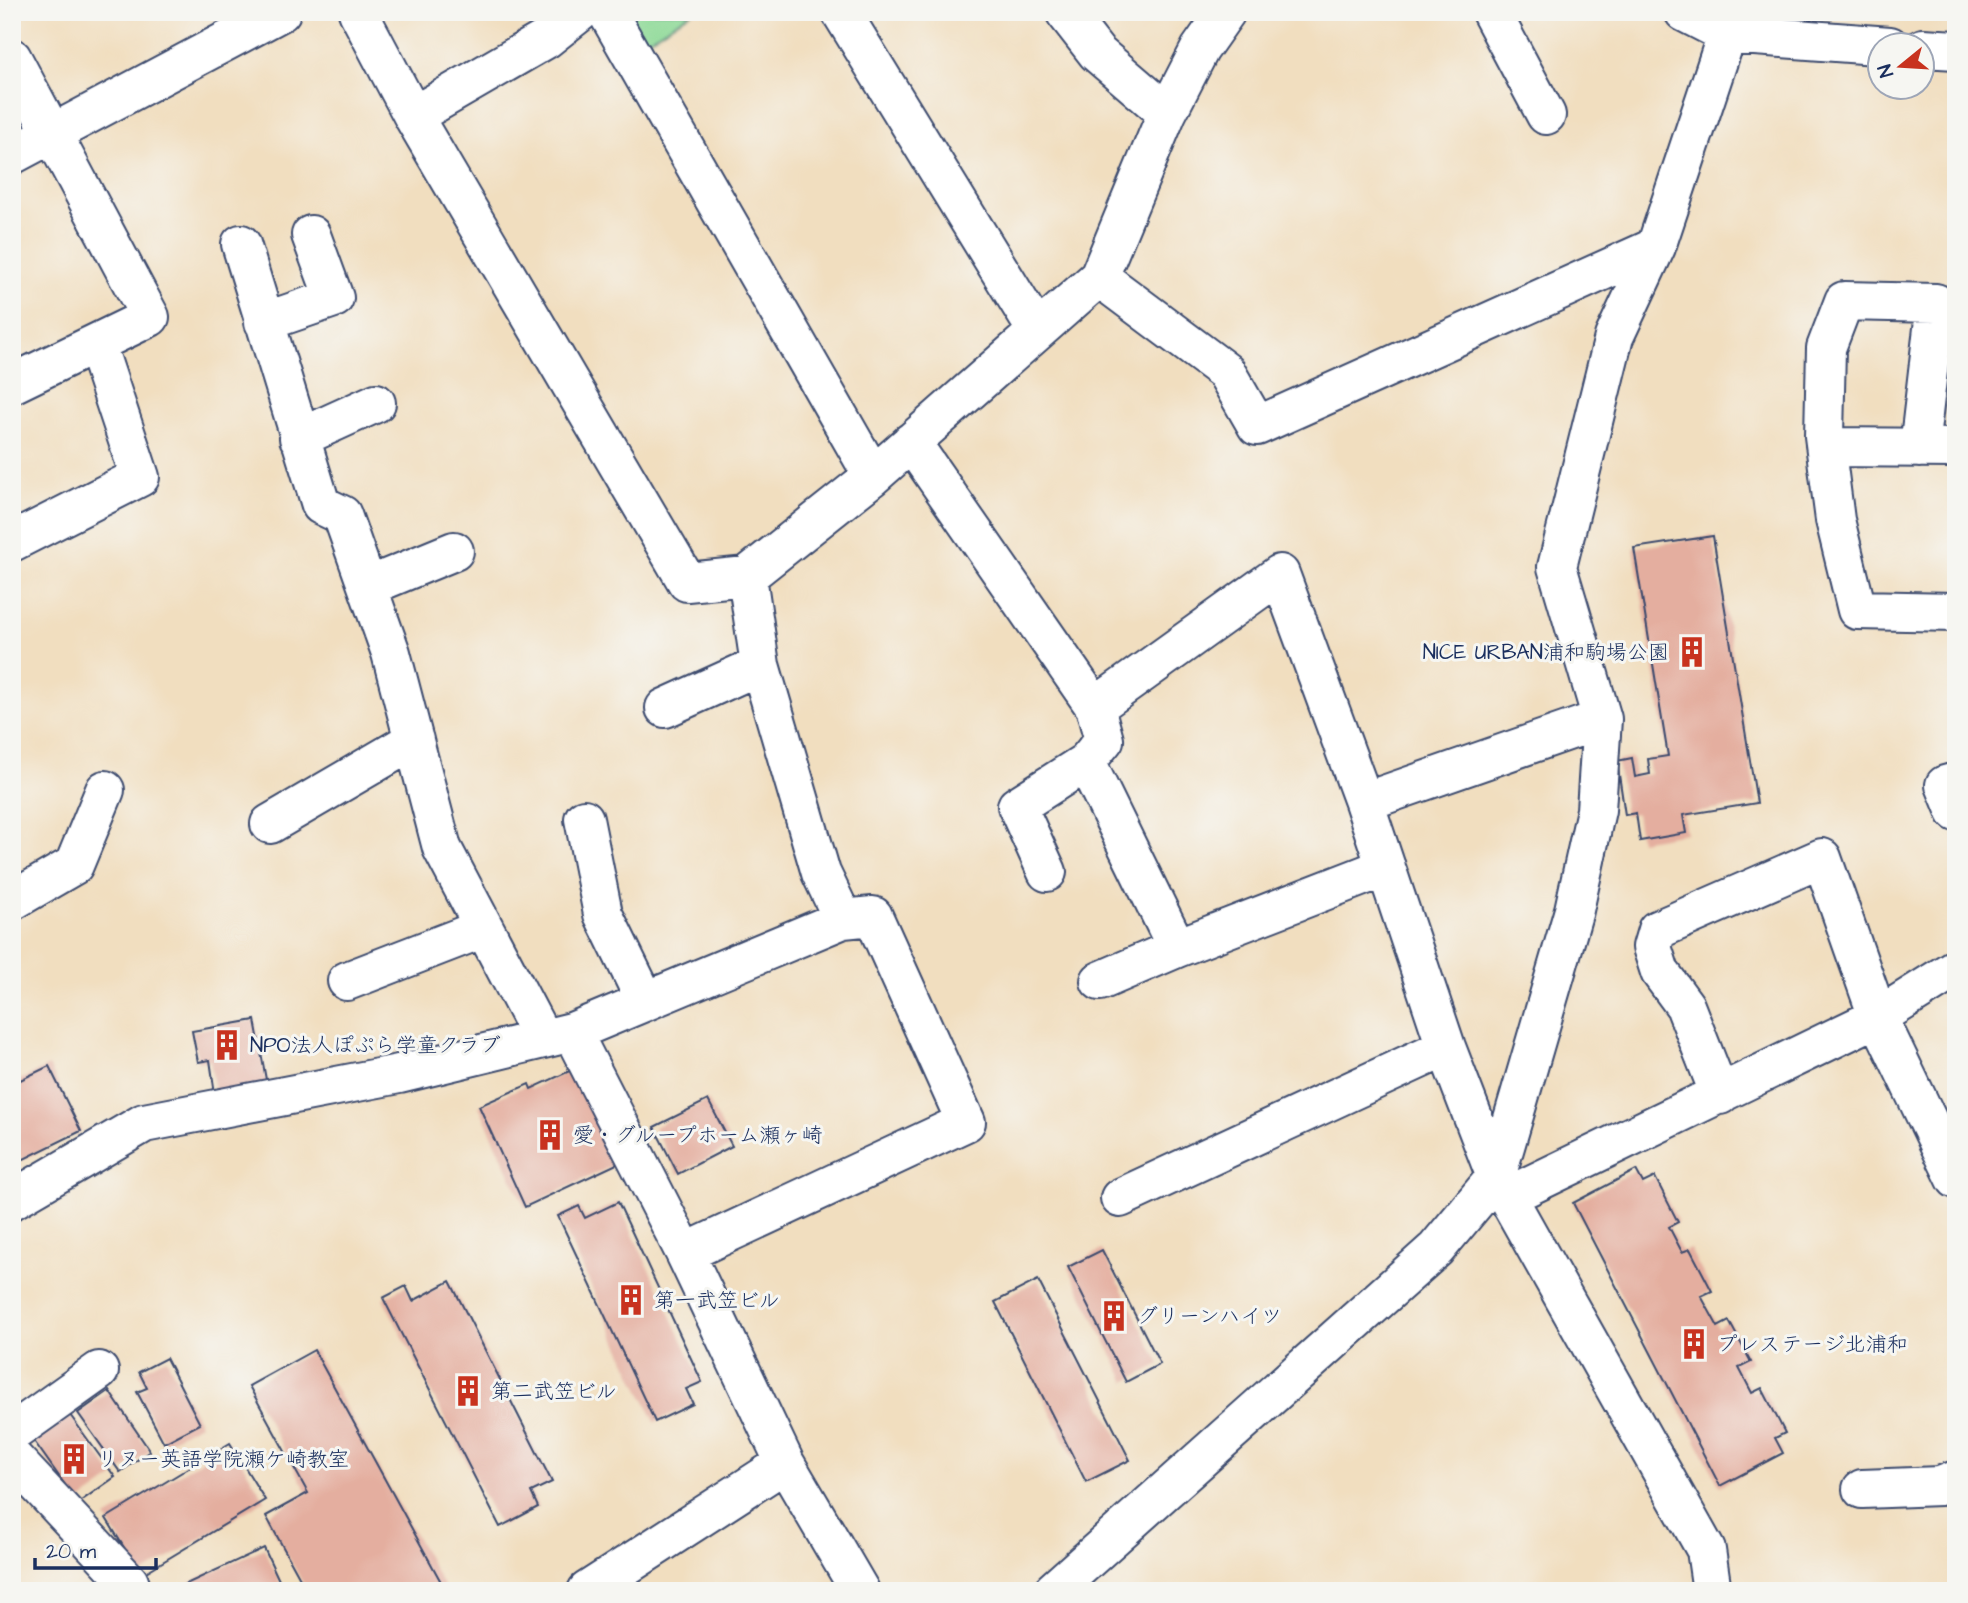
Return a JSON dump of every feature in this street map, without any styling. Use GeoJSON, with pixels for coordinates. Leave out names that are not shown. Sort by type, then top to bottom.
{"type":"FeatureCollection","features":[{"type":"Feature","properties":{"kind":"street"},"geometry":{"type":"LineString","coordinates":[[12,155],[281,12]]}},
{"type":"Feature","properties":{"kind":"street"},"geometry":{"type":"LineString","coordinates":[[358,12],[413,116],[687,582],[747,576],[873,476],[1099,277],[1167,113],[1200,49],[1226,12]]}},
{"type":"Feature","properties":{"kind":"street"},"geometry":{"type":"LineString","coordinates":[[413,116],[546,40],[580,12]]}},
{"type":"Feature","properties":{"kind":"street"},"geometry":{"type":"LineString","coordinates":[[607,12],[873,476]]}},
{"type":"Feature","properties":{"kind":"street"},"geometry":{"type":"LineString","coordinates":[[841,12],[1037,331]]}},
{"type":"Feature","properties":{"kind":"street"},"geometry":{"type":"LineString","coordinates":[[1065,12],[1097,53],[1167,113]]}},
{"type":"Feature","properties":{"kind":"street"},"geometry":{"type":"LineString","coordinates":[[1490,12],[1546,115]]}},
{"type":"Feature","properties":{"kind":"street"},"geometry":{"type":"LineString","coordinates":[[1684,12],[1729,23],[1867,43]]}},
{"type":"Feature","properties":{"kind":"street"},"geometry":{"type":"LineString","coordinates":[[1502,1186],[1574,909],[1596,810],[1602,719],[1557,567],[1614,337],[1656,247],[1729,23]]}},
{"type":"Feature","properties":{"kind":"street"},"geometry":{"type":"LineString","coordinates":[[1937,49],[1956,50]]}},
{"type":"Feature","properties":{"kind":"street"},"geometry":{"type":"LineString","coordinates":[[12,58],[150,317],[12,384]]}},
{"type":"Feature","properties":{"kind":"street"},"geometry":{"type":"LineString","coordinates":[[264,322],[334,298],[311,235]]}},
{"type":"Feature","properties":{"kind":"street"},"geometry":{"type":"LineString","coordinates":[[242,244],[321,505],[342,515],[369,586],[391,653],[442,848],[484,928],[557,1035],[685,1253],[785,1463],[860,1591]]}},
{"type":"Feature","properties":{"kind":"street"},"geometry":{"type":"LineString","coordinates":[[1099,277],[1226,372],[1257,426],[1656,247]]}},
{"type":"Feature","properties":{"kind":"street"},"geometry":{"type":"LineString","coordinates":[[1826,447],[1937,448],[1936,303],[1844,301],[1826,348],[1826,447],[1835,520],[1857,610],[1956,611]]}},
{"type":"Feature","properties":{"kind":"street"},"geometry":{"type":"LineString","coordinates":[[12,542],[140,477],[96,344]]}},
{"type":"Feature","properties":{"kind":"street"},"geometry":{"type":"LineString","coordinates":[[299,438],[376,403]]}},
{"type":"Feature","properties":{"kind":"street"},"geometry":{"type":"LineString","coordinates":[[911,442],[1095,707],[1104,740],[1086,762],[1017,806],[1047,872]]}},
{"type":"Feature","properties":{"kind":"street"},"geometry":{"type":"LineString","coordinates":[[369,586],[454,551]]}},
{"type":"Feature","properties":{"kind":"street"},"geometry":{"type":"LineString","coordinates":[[1095,707],[1280,574],[1364,802],[1446,1047],[1502,1186],[1706,1550],[1712,1591]]}},
{"type":"Feature","properties":{"kind":"street"},"geometry":{"type":"LineString","coordinates":[[747,576],[760,666],[821,873],[843,919]]}},
{"type":"Feature","properties":{"kind":"street"},"geometry":{"type":"LineString","coordinates":[[665,708],[760,666]]}},
{"type":"Feature","properties":{"kind":"street"},"geometry":{"type":"LineString","coordinates":[[1364,802],[1602,719]]}},
{"type":"Feature","properties":{"kind":"street"},"geometry":{"type":"LineString","coordinates":[[270,824],[414,740]]}},
{"type":"Feature","properties":{"kind":"street"},"geometry":{"type":"LineString","coordinates":[[1086,762],[1177,948]]}},
{"type":"Feature","properties":{"kind":"street"},"geometry":{"type":"LineString","coordinates":[[1956,782],[1945,785],[1956,812]]}},
{"type":"Feature","properties":{"kind":"street"},"geometry":{"type":"LineString","coordinates":[[12,901],[74,865],[105,790]]}},
{"type":"Feature","properties":{"kind":"street"},"geometry":{"type":"LineString","coordinates":[[584,819],[603,914],[645,1000]]}},
{"type":"Feature","properties":{"kind":"street"},"geometry":{"type":"LineString","coordinates":[[1720,1095],[1685,1006],[1660,972],[1652,947],[1657,930],[1822,858],[1878,1017],[1956,1179]]}},
{"type":"Feature","properties":{"kind":"street"},"geometry":{"type":"LineString","coordinates":[[1100,981],[1177,948],[1386,867]]}},
{"type":"Feature","properties":{"kind":"street"},"geometry":{"type":"LineString","coordinates":[[12,1200],[144,1123],[399,1074],[557,1035],[843,919],[873,916],[965,1122],[685,1253]]}},
{"type":"Feature","properties":{"kind":"street"},"geometry":{"type":"LineString","coordinates":[[347,981],[484,928]]}},
{"type":"Feature","properties":{"kind":"street"},"geometry":{"type":"LineString","coordinates":[[1053,1591],[1436,1250],[1502,1186],[1720,1095],[1878,1017],[1956,968]]}},
{"type":"Feature","properties":{"kind":"street"},"geometry":{"type":"LineString","coordinates":[[1120,1198],[1446,1047]]}},
{"type":"Feature","properties":{"kind":"street"},"geometry":{"type":"LineString","coordinates":[[12,1433],[99,1371]]}},
{"type":"Feature","properties":{"kind":"street"},"geometry":{"type":"LineString","coordinates":[[587,1591],[785,1463]]}},
{"type":"Feature","properties":{"kind":"street"},"geometry":{"type":"LineString","coordinates":[[16,1469],[129,1582],[132,1591]]}},
{"type":"Feature","properties":{"kind":"street"},"geometry":{"type":"LineString","coordinates":[[1862,1489],[1940,1486],[1956,1480]]}},
{"type":"Feature","properties":{"kind":"green space"},"geometry":{"type":"Polygon","coordinates":[[[617,12],[692,12],[637,46],[617,12]]]}},
{"type":"Feature","properties":{"kind":"building","name":"NICE URBAN浦和駒場公園"},"geometry":{"type":"Polygon","coordinates":[[[1713,536],[1757,803],[1683,815],[1686,833],[1640,841],[1636,813],[1625,815],[1617,761],[1632,758],[1635,777],[1650,774],[1648,759],[1668,756],[1634,548],[1713,536]]]}},
{"type":"Feature","properties":{"kind":"building","name":"NPO法人ぽぷら学童クラブ"},"geometry":{"type":"Polygon","coordinates":[[[255,1020],[267,1085],[215,1094],[210,1060],[198,1062],[192,1031],[255,1020]]]}},
{"type":"Feature","properties":{"kind":"building"},"geometry":{"type":"Polygon","coordinates":[[[49,1066],[81,1131],[22,1160],[12,1140],[12,1084],[49,1066]]]}},
{"type":"Feature","properties":{"kind":"building","name":"愛・グループホーム瀬ヶ崎"},"geometry":{"type":"Polygon","coordinates":[[[576,1068],[619,1163],[525,1207],[479,1106],[529,1084],[531,1089],[576,1068]]]}},
{"type":"Feature","properties":{"kind":"building"},"geometry":{"type":"Polygon","coordinates":[[[708,1100],[732,1146],[678,1174],[654,1127],[708,1100]]]}},
{"type":"Feature","properties":{"kind":"building","name":"プレステージ北浦和"},"geometry":{"type":"Polygon","coordinates":[[[1636,1170],[1643,1183],[1655,1177],[1678,1222],[1669,1227],[1682,1252],[1690,1249],[1712,1291],[1701,1296],[1718,1327],[1729,1321],[1751,1362],[1739,1368],[1752,1393],[1762,1388],[1785,1433],[1775,1438],[1783,1453],[1720,1486],[1573,1203],[1636,1170]]]}},
{"type":"Feature","properties":{"kind":"building","name":"第一武笠ビル"},"geometry":{"type":"Polygon","coordinates":[[[618,1202],[702,1382],[686,1389],[693,1404],[655,1422],[558,1216],[579,1206],[585,1218],[618,1202]]]}},
{"type":"Feature","properties":{"kind":"building","name":"グリーンハイツ"},"geometry":{"type":"Polygon","coordinates":[[[1102,1250],[1160,1364],[1126,1382],[1068,1267],[1102,1250]]]}},
{"type":"Feature","properties":{"kind":"building"},"geometry":{"type":"Polygon","coordinates":[[[1038,1280],[1130,1460],[1086,1482],[995,1302],[1038,1280]]]}},
{"type":"Feature","properties":{"kind":"building","name":"第二武笠ビル"},"geometry":{"type":"Polygon","coordinates":[[[450,1281],[552,1482],[531,1492],[538,1507],[500,1527],[383,1298],[406,1286],[413,1301],[450,1281]]]}},
{"type":"Feature","properties":{"kind":"building"},"geometry":{"type":"Polygon","coordinates":[[[314,1350],[446,1591],[307,1591],[266,1516],[308,1493],[249,1386],[314,1350]]]}},
{"type":"Feature","properties":{"kind":"building"},"geometry":{"type":"Polygon","coordinates":[[[166,1358],[200,1424],[164,1443],[137,1392],[147,1388],[139,1372],[166,1358]]]}},
{"type":"Feature","properties":{"kind":"building"},"geometry":{"type":"Polygon","coordinates":[[[109,1391],[150,1451],[120,1472],[78,1413],[109,1391]]]}},
{"type":"Feature","properties":{"kind":"building","name":"リヌー英語学院瀬ケ崎教室"},"geometry":{"type":"Polygon","coordinates":[[[70,1415],[115,1477],[78,1503],[34,1441],[70,1415]]]}},
{"type":"Feature","properties":{"kind":"building"},"geometry":{"type":"Polygon","coordinates":[[[230,1443],[265,1500],[141,1575],[106,1518],[230,1443]]]}},
{"type":"Feature","properties":{"kind":"building"},"geometry":{"type":"Polygon","coordinates":[[[264,1548],[284,1591],[171,1591],[264,1548]]]}},
{"type":"Feature","properties":{"kind":"place","name":"NICE URBAN浦和駒場公園"},"geometry":{"type":"Point","coordinates":[1692,652]}},
{"type":"Feature","properties":{"kind":"place","name":"NPO法人ぽぷら学童クラブ"},"geometry":{"type":"Point","coordinates":[227,1045]}},
{"type":"Feature","properties":{"kind":"place","name":"愛・グループホーム瀬ヶ崎"},"geometry":{"type":"Point","coordinates":[550,1135]}},
{"type":"Feature","properties":{"kind":"place","name":"第一武笠ビル"},"geometry":{"type":"Point","coordinates":[631,1300]}},
{"type":"Feature","properties":{"kind":"place","name":"グリーンハイツ"},"geometry":{"type":"Point","coordinates":[1114,1316]}},
{"type":"Feature","properties":{"kind":"place","name":"プレステージ北浦和"},"geometry":{"type":"Point","coordinates":[1694,1344]}},
{"type":"Feature","properties":{"kind":"place","name":"第二武笠ビル"},"geometry":{"type":"Point","coordinates":[468,1391]}},
{"type":"Feature","properties":{"kind":"place","name":"リヌー英語学院瀬ケ崎教室"},"geometry":{"type":"Point","coordinates":[74,1459]}}]}
